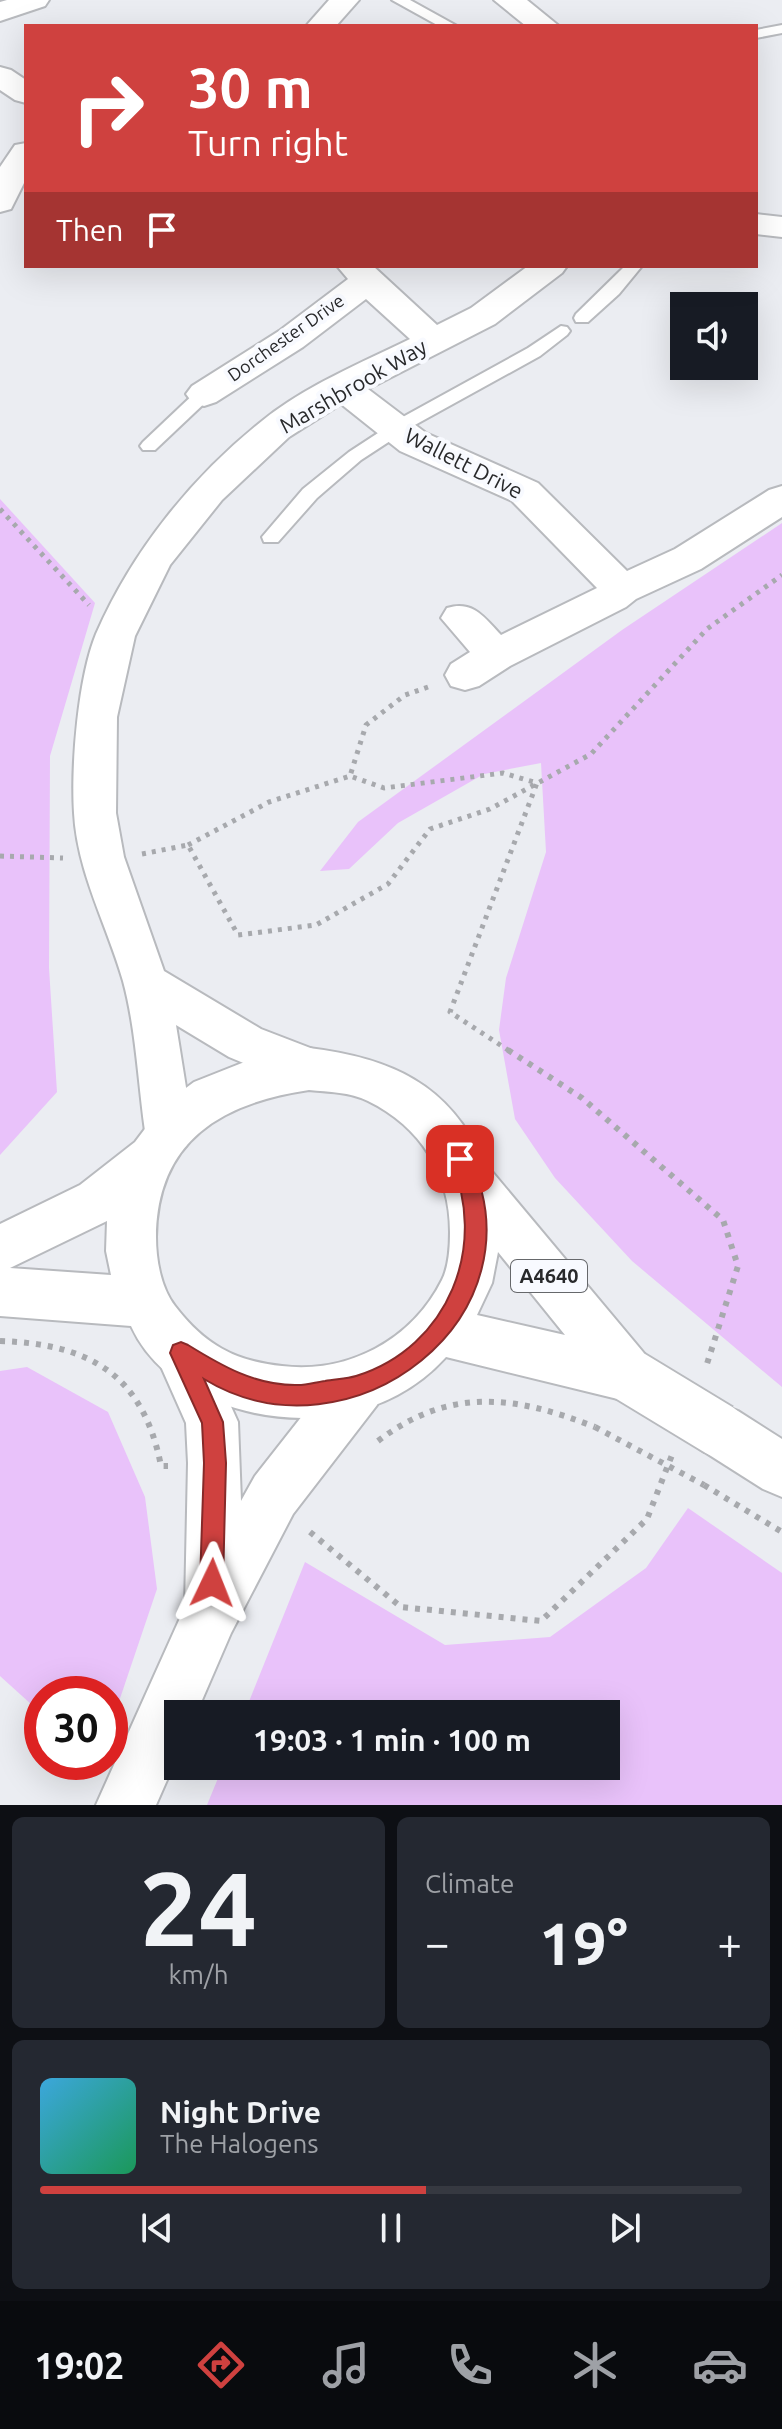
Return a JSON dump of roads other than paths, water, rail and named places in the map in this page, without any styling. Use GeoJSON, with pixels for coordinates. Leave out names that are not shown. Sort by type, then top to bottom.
{"type":"FeatureCollection","features":[{"type":"Feature","properties":{"kind":"street"},"geometry":{"type":"LineString","coordinates":[[0,12],[35,0]]}},
{"type":"Feature","properties":{"kind":"street"},"geometry":{"type":"LineString","coordinates":[[322,24],[345,0]]}},
{"type":"Feature","properties":{"kind":"street"},"geometry":{"type":"LineString","coordinates":[[508,0],[542,24]]}},
{"type":"Feature","properties":{"kind":"street"},"geometry":{"type":"LineString","coordinates":[[0,76],[24,93]]}},
{"type":"Feature","properties":{"kind":"street"},"geometry":{"type":"LineString","coordinates":[[0,202],[24,154]]}},
{"type":"Feature","properties":{"kind":"street"},"geometry":{"type":"LineString","coordinates":[[758,224],[782,227]]}},
{"type":"Feature","properties":{"kind":"street","name":"Marshbrook Way"},"geometry":{"type":"LineString","coordinates":[[160,1144],[146,983],[102,857],[95,813],[97,717],[115,636],[155,558],[209,491],[276,428],[343,387],[483,316],[547,268]]}},
{"type":"Feature","properties":{"kind":"street","name":"Dorchester Drive"},"geometry":{"type":"LineString","coordinates":[[204,394],[291,339],[360,273],[433,340]]}},
{"type":"Feature","properties":{"kind":"street","name":"Wallett Drive"},"geometry":{"type":"LineString","coordinates":[[343,387],[413,442],[525,492],[622,589]]}},
{"type":"Feature","properties":{"kind":"street"},"geometry":{"type":"LineString","coordinates":[[461,618],[480,665],[622,589],[688,559],[782,499]]}},
{"type":"Feature","properties":{"kind":"street"},"geometry":{"type":"LineString","coordinates":[[146,983],[245,1043],[309,1069]]}},
{"type":"Feature","properties":{"kind":"street","name":"A4640"},"geometry":{"type":"LineString","coordinates":[[0,1249],[97,1201],[210,1097],[258,1076],[309,1069],[351,1074],[389,1088],[424,1111],[451,1141],[469,1177],[630,1376],[698,1438],[782,1470]]}},
{"type":"Feature","properties":{"kind":"street","name":"A4640"},"geometry":{"type":"LineString","coordinates":[[160,1144],[132,1203],[129,1253],[143,1302],[158,1329],[181,1353],[233,1385],[295,1396],[358,1387],[403,1364],[440,1331],[468,1282],[477,1229],[469,1177]]}},
{"type":"Feature","properties":{"kind":"street"},"geometry":{"type":"LineString","coordinates":[[0,1292],[143,1302]]}},
{"type":"Feature","properties":{"kind":"street","name":"A4640"},"geometry":{"type":"LineString","coordinates":[[440,1331],[630,1376]]}},
{"type":"Feature","properties":{"kind":"street"},"geometry":{"type":"LineString","coordinates":[[181,1353],[212,1422],[215,1463],[211,1613]]}},
{"type":"Feature","properties":{"kind":"street"},"geometry":{"type":"LineString","coordinates":[[126,1805],[211,1613],[274,1495],[358,1387]]}},
{"type":"Feature","properties":{"kind":"lane"},"geometry":{"type":"LineString","coordinates":[[399,0],[446,24]]}},
{"type":"Feature","properties":{"kind":"lane"},"geometry":{"type":"LineString","coordinates":[[758,34],[782,29]]}},
{"type":"Feature","properties":{"kind":"lane"},"geometry":{"type":"LineString","coordinates":[[582,318],[632,268]]}},
{"type":"Feature","properties":{"kind":"lane"},"geometry":{"type":"LineString","coordinates":[[271,537],[313,490],[360,452],[399,431],[407,422],[534,352],[561,331]]}},
{"type":"Feature","properties":{"kind":"lane"},"geometry":{"type":"LineString","coordinates":[[149,446],[204,394]]}}]}
